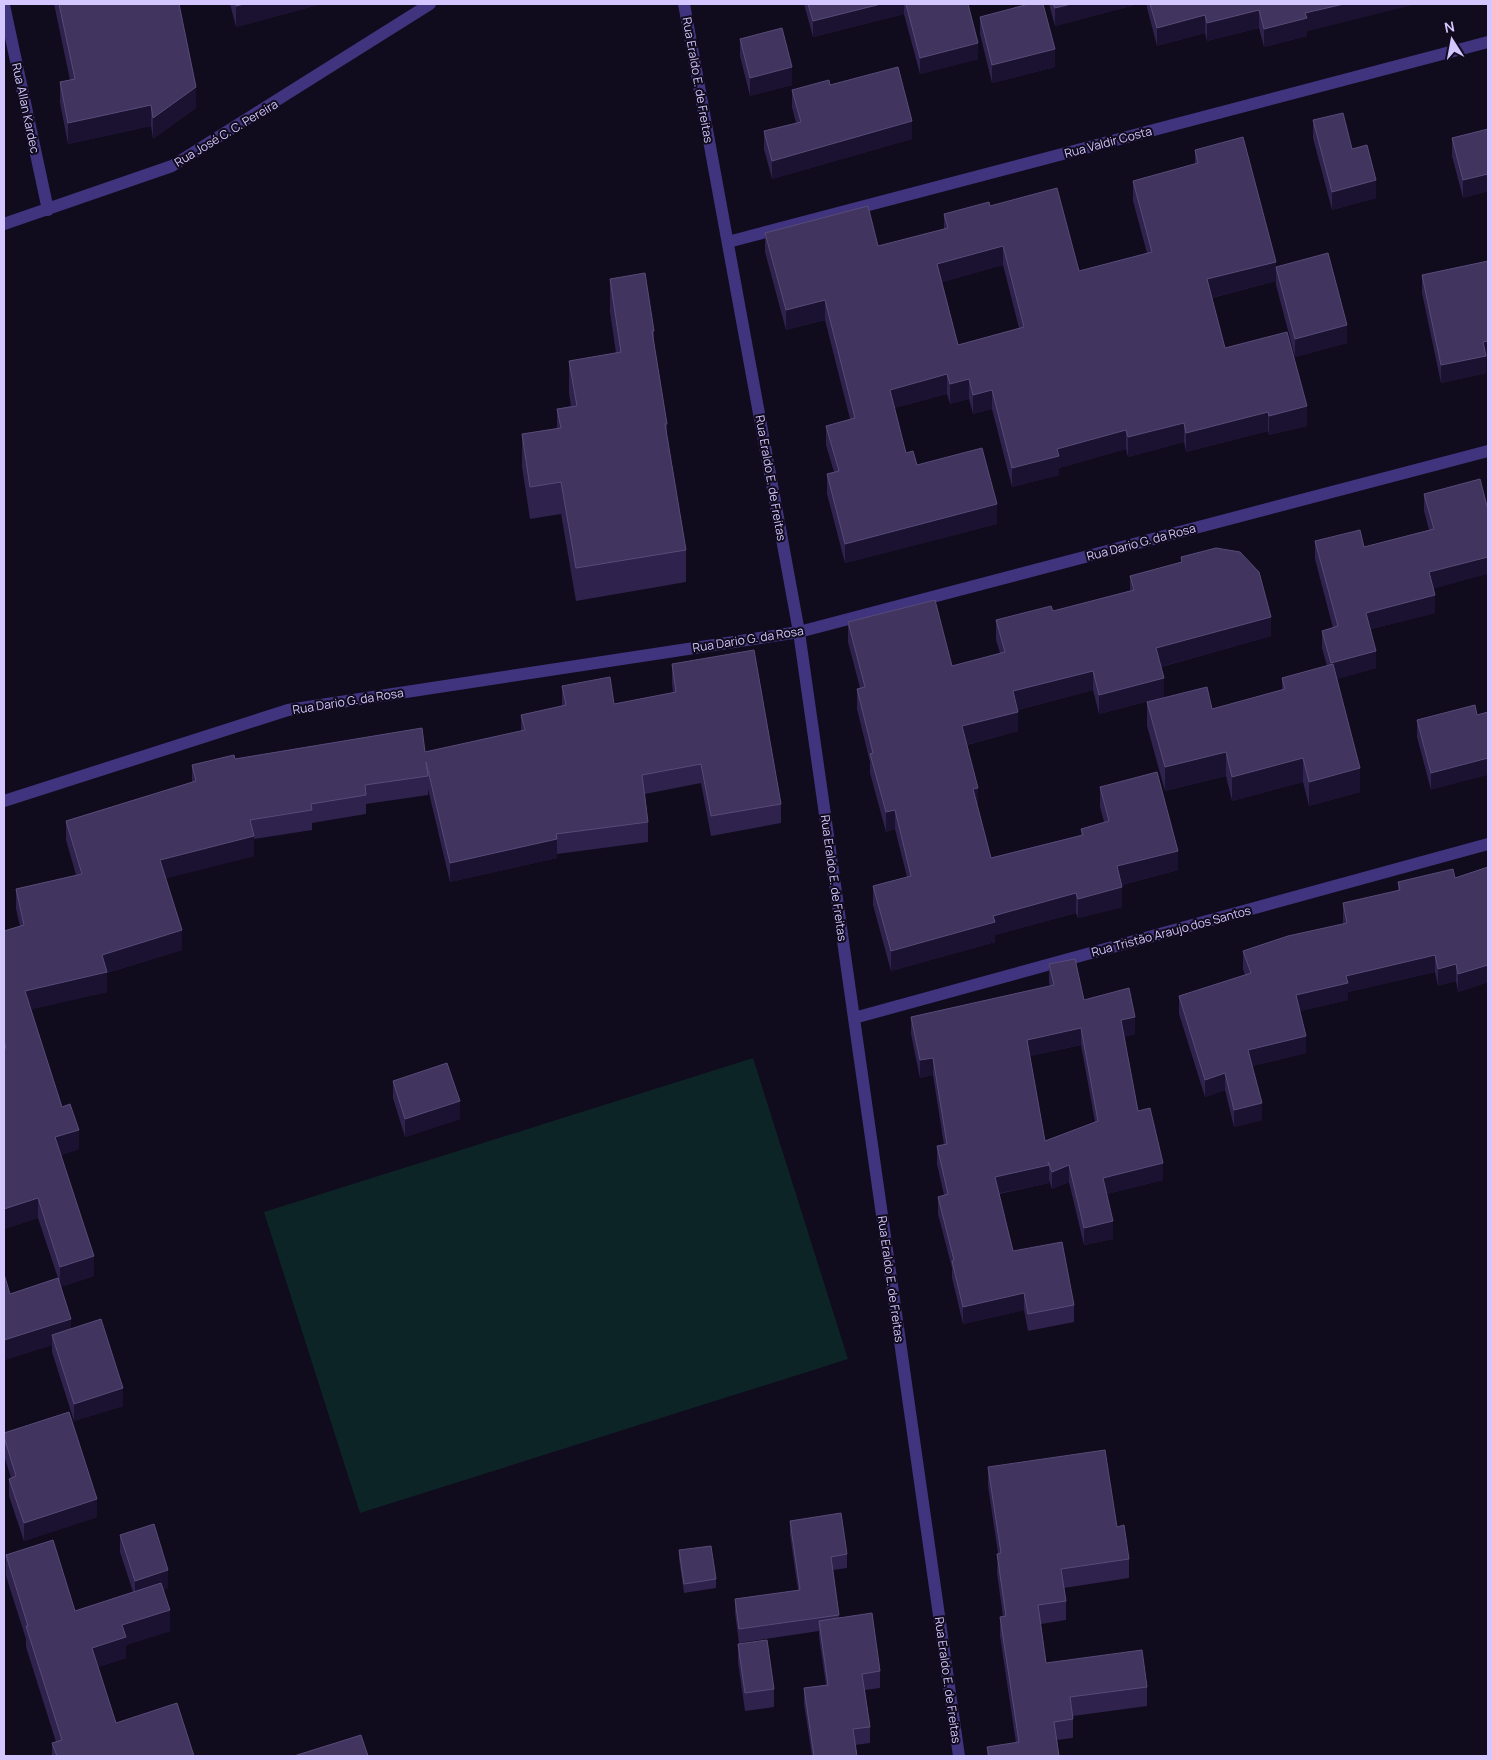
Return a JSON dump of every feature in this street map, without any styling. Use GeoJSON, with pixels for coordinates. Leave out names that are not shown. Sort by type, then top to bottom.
{"type":"FeatureCollection","features":[{"type":"Feature","properties":{"kind":"street","name":"Rua José C. C. Pereira"},"geometry":{"type":"LineString","coordinates":[[4,224],[172,166],[430,4]]}},
{"type":"Feature","properties":{"kind":"street","name":"Rua Eraldo E. de Freitas"},"geometry":{"type":"LineString","coordinates":[[684,4],[799,632],[959,1756]]}},
{"type":"Feature","properties":{"kind":"street","name":"Rua Allan Kardec"},"geometry":{"type":"LineString","coordinates":[[4,5],[48,210]]}},
{"type":"Feature","properties":{"kind":"street","name":"Rua Valdir Costa"},"geometry":{"type":"LineString","coordinates":[[728,242],[1488,42]]}},
{"type":"Feature","properties":{"kind":"street","name":"Rua Dario G. da Rosa"},"geometry":{"type":"LineString","coordinates":[[4,801],[288,710],[799,632],[1488,451]]}},
{"type":"Feature","properties":{"kind":"street","name":"Rua Tristão Araujo dos Santos"},"geometry":{"type":"LineString","coordinates":[[854,1018],[1488,844]]}},
{"type":"Feature","properties":{"kind":"green space"},"geometry":{"type":"Polygon","coordinates":[[[753,1058],[848,1359],[360,1513],[264,1212],[753,1058]]]}},
{"type":"Feature","properties":{"kind":"building"},"geometry":{"type":"Polygon","coordinates":[[[59,4],[179,4],[196,87],[153,118],[151,105],[68,123],[60,82],[75,79],[59,4]]]}},
{"type":"Feature","properties":{"kind":"building"},"geometry":{"type":"Polygon","coordinates":[[[808,4],[881,4],[813,21],[808,4]]]}},
{"type":"Feature","properties":{"kind":"building"},"geometry":{"type":"Polygon","coordinates":[[[906,4],[968,4],[978,43],[920,58],[906,4]]]}},
{"type":"Feature","properties":{"kind":"building"},"geometry":{"type":"Polygon","coordinates":[[[1029,4],[1043,4],[1055,49],[992,65],[980,17],[1029,4]]]}},
{"type":"Feature","properties":{"kind":"building"},"geometry":{"type":"Polygon","coordinates":[[[1053,4],[1071,4],[1055,8],[1053,4]]]}},
{"type":"Feature","properties":{"kind":"building"},"geometry":{"type":"Polygon","coordinates":[[[1150,4],[1344,4],[1305,13],[1307,18],[1264,29],[1259,10],[1207,23],[1205,15],[1157,28],[1150,4]]]}},
{"type":"Feature","properties":{"kind":"building"},"geometry":{"type":"Polygon","coordinates":[[[782,28],[792,67],[750,78],[740,39],[782,28]]]}},
{"type":"Feature","properties":{"kind":"building"},"geometry":{"type":"Polygon","coordinates":[[[898,67],[912,121],[772,161],[764,131],[801,122],[792,90],[829,80],[830,85],[898,67]]]}},
{"type":"Feature","properties":{"kind":"building"},"geometry":{"type":"Polygon","coordinates":[[[1343,113],[1352,149],[1367,145],[1376,180],[1332,192],[1313,120],[1343,113]]]}},
{"type":"Feature","properties":{"kind":"building"},"geometry":{"type":"Polygon","coordinates":[[[1488,129],[1488,174],[1463,180],[1452,138],[1488,129]]]}},
{"type":"Feature","properties":{"kind":"building"},"geometry":{"type":"Polygon","coordinates":[[[1243,137],[1276,262],[1207,279],[1225,348],[1287,332],[1307,406],[1269,416],[1268,412],[1186,433],[1184,423],[1128,437],[1126,430],[1057,449],[1059,456],[1012,468],[992,390],[973,395],[969,379],[950,384],[947,374],[890,390],[906,453],[913,451],[917,465],[982,448],[997,504],[845,544],[827,474],[839,471],[826,426],[855,418],[825,300],[786,310],[765,233],[868,206],[878,246],[948,228],[944,214],[989,202],[990,206],[1057,188],[1079,271],[1152,252],[1133,181],[1198,163],[1195,150],[1243,137]],[[1003,246],[937,264],[958,345],[1024,327],[1003,246]]]}},
{"type":"Feature","properties":{"kind":"building"},"geometry":{"type":"Polygon","coordinates":[[[1328,253],[1347,325],[1295,339],[1276,267],[1328,253]]]}},
{"type":"Feature","properties":{"kind":"building"},"geometry":{"type":"Polygon","coordinates":[[[1488,261],[1488,341],[1483,342],[1486,356],[1441,365],[1422,275],[1488,261]]]}},
{"type":"Feature","properties":{"kind":"building"},"geometry":{"type":"Polygon","coordinates":[[[645,273],[667,424],[665,424],[686,550],[576,568],[561,482],[530,487],[522,434],[561,428],[557,409],[577,406],[569,361],[621,352],[610,279],[645,273]]]}},
{"type":"Feature","properties":{"kind":"building"},"geometry":{"type":"Polygon","coordinates":[[[1480,479],[1488,510],[1488,557],[1429,572],[1435,595],[1366,613],[1376,651],[1331,663],[1322,631],[1338,626],[1315,541],[1360,530],[1364,547],[1434,529],[1424,494],[1480,479]]]}},
{"type":"Feature","properties":{"kind":"building"},"geometry":{"type":"Polygon","coordinates":[[[1216,548],[1240,552],[1259,572],[1271,617],[1156,648],[1164,678],[1099,695],[1093,671],[1013,691],[1018,712],[962,726],[978,788],[973,789],[991,858],[1083,835],[1081,829],[1109,821],[1100,787],[1157,772],[1178,851],[1117,866],[1122,887],[1078,899],[1076,893],[993,916],[995,922],[891,951],[873,886],[911,876],[895,810],[886,812],[870,754],[873,753],[857,689],[865,687],[848,622],[935,600],[952,666],[1005,652],[996,620],[1051,606],[1053,611],[1134,590],[1130,576],[1182,562],[1181,557],[1216,548]]]}},
{"type":"Feature","properties":{"kind":"building"},"geometry":{"type":"Polygon","coordinates":[[[754,650],[781,804],[711,816],[701,764],[642,775],[648,822],[556,834],[557,839],[450,863],[426,762],[428,776],[365,785],[366,795],[311,804],[312,810],[250,820],[254,836],[160,860],[182,930],[102,955],[107,972],[25,991],[62,1107],[70,1104],[79,1130],[55,1137],[94,1256],[60,1267],[38,1198],[4,1209],[4,1049],[6,1048],[4,1041],[4,931],[24,925],[16,889],[82,874],[66,821],[196,781],[192,765],[234,755],[235,759],[422,728],[425,752],[525,730],[521,715],[566,705],[562,686],[610,677],[614,704],[676,692],[672,664],[754,650]]]}},
{"type":"Feature","properties":{"kind":"building"},"geometry":{"type":"Polygon","coordinates":[[[1333,664],[1360,768],[1309,782],[1303,758],[1232,777],[1226,752],[1165,767],[1147,702],[1207,687],[1212,709],[1285,689],[1282,678],[1333,664]]]}},
{"type":"Feature","properties":{"kind":"building"},"geometry":{"type":"Polygon","coordinates":[[[1475,705],[1477,715],[1488,712],[1488,758],[1431,773],[1417,720],[1475,705]]]}},
{"type":"Feature","properties":{"kind":"building"},"geometry":{"type":"Polygon","coordinates":[[[1488,867],[1488,965],[1458,974],[1456,964],[1438,969],[1435,955],[1346,976],[1348,983],[1296,995],[1306,1036],[1248,1050],[1262,1103],[1234,1110],[1225,1073],[1205,1080],[1179,996],[1251,973],[1243,951],[1288,936],[1347,923],[1343,903],[1400,890],[1398,882],[1453,869],[1455,878],[1488,867]]]}},
{"type":"Feature","properties":{"kind":"building"},"geometry":{"type":"Polygon","coordinates":[[[1075,959],[1084,1000],[1129,988],[1135,1017],[1121,1020],[1138,1111],[1150,1108],[1163,1163],[1103,1178],[1113,1221],[1084,1228],[1069,1165],[1052,1172],[1048,1162],[1049,1165],[995,1177],[1013,1251],[1062,1242],[1074,1305],[1028,1314],[1024,1293],[963,1307],[952,1261],[954,1260],[938,1197],[948,1194],[937,1146],[947,1144],[933,1058],[920,1060],[911,1017],[1054,985],[1049,964],[1075,959]],[[1081,1028],[1027,1040],[1045,1141],[1098,1121],[1081,1028]]]}},
{"type":"Feature","properties":{"kind":"building"},"geometry":{"type":"Polygon","coordinates":[[[447,1063],[460,1101],[405,1119],[393,1081],[447,1063]]]}},
{"type":"Feature","properties":{"kind":"building"},"geometry":{"type":"Polygon","coordinates":[[[4,1274],[10,1294],[58,1278],[71,1319],[4,1340],[4,1274]]]}},
{"type":"Feature","properties":{"kind":"building"},"geometry":{"type":"Polygon","coordinates":[[[101,1319],[123,1388],[74,1404],[52,1335],[101,1319]]]}},
{"type":"Feature","properties":{"kind":"building"},"geometry":{"type":"Polygon","coordinates":[[[69,1412],[97,1499],[24,1523],[9,1479],[16,1476],[4,1433],[69,1412]]]}},
{"type":"Feature","properties":{"kind":"building"},"geometry":{"type":"Polygon","coordinates":[[[1105,1450],[1117,1527],[1124,1525],[1129,1559],[1061,1569],[1066,1601],[1038,1605],[1046,1663],[1142,1650],[1147,1687],[1070,1697],[1073,1719],[1054,1722],[1059,1756],[989,1756],[987,1747],[1019,1742],[1000,1617],[1006,1616],[997,1554],[1001,1553],[988,1467],[1105,1450]]]}},
{"type":"Feature","properties":{"kind":"building"},"geometry":{"type":"Polygon","coordinates":[[[841,1513],[847,1554],[831,1557],[839,1615],[739,1629],[735,1599],[800,1590],[790,1521],[841,1513]]]}},
{"type":"Feature","properties":{"kind":"building"},"geometry":{"type":"Polygon","coordinates":[[[154,1524],[168,1570],[135,1581],[120,1535],[154,1524]]]}},
{"type":"Feature","properties":{"kind":"building"},"geometry":{"type":"Polygon","coordinates":[[[53,1540],[75,1611],[161,1583],[170,1610],[122,1625],[126,1637],[92,1648],[116,1723],[177,1703],[194,1756],[57,1756],[52,1743],[62,1740],[6,1555],[53,1540]]]}},
{"type":"Feature","properties":{"kind":"building"},"geometry":{"type":"Polygon","coordinates":[[[711,1546],[716,1579],[684,1584],[679,1550],[711,1546]]]}},
{"type":"Feature","properties":{"kind":"building"},"geometry":{"type":"Polygon","coordinates":[[[872,1613],[880,1671],[862,1674],[870,1727],[853,1729],[857,1756],[814,1756],[804,1688],[828,1685],[819,1621],[872,1613]]]}},
{"type":"Feature","properties":{"kind":"building"},"geometry":{"type":"Polygon","coordinates":[[[767,1640],[774,1689],[745,1693],[738,1644],[767,1640]]]}},
{"type":"Feature","properties":{"kind":"building"},"geometry":{"type":"Polygon","coordinates":[[[361,1735],[368,1756],[294,1756],[361,1735]]]}}]}
